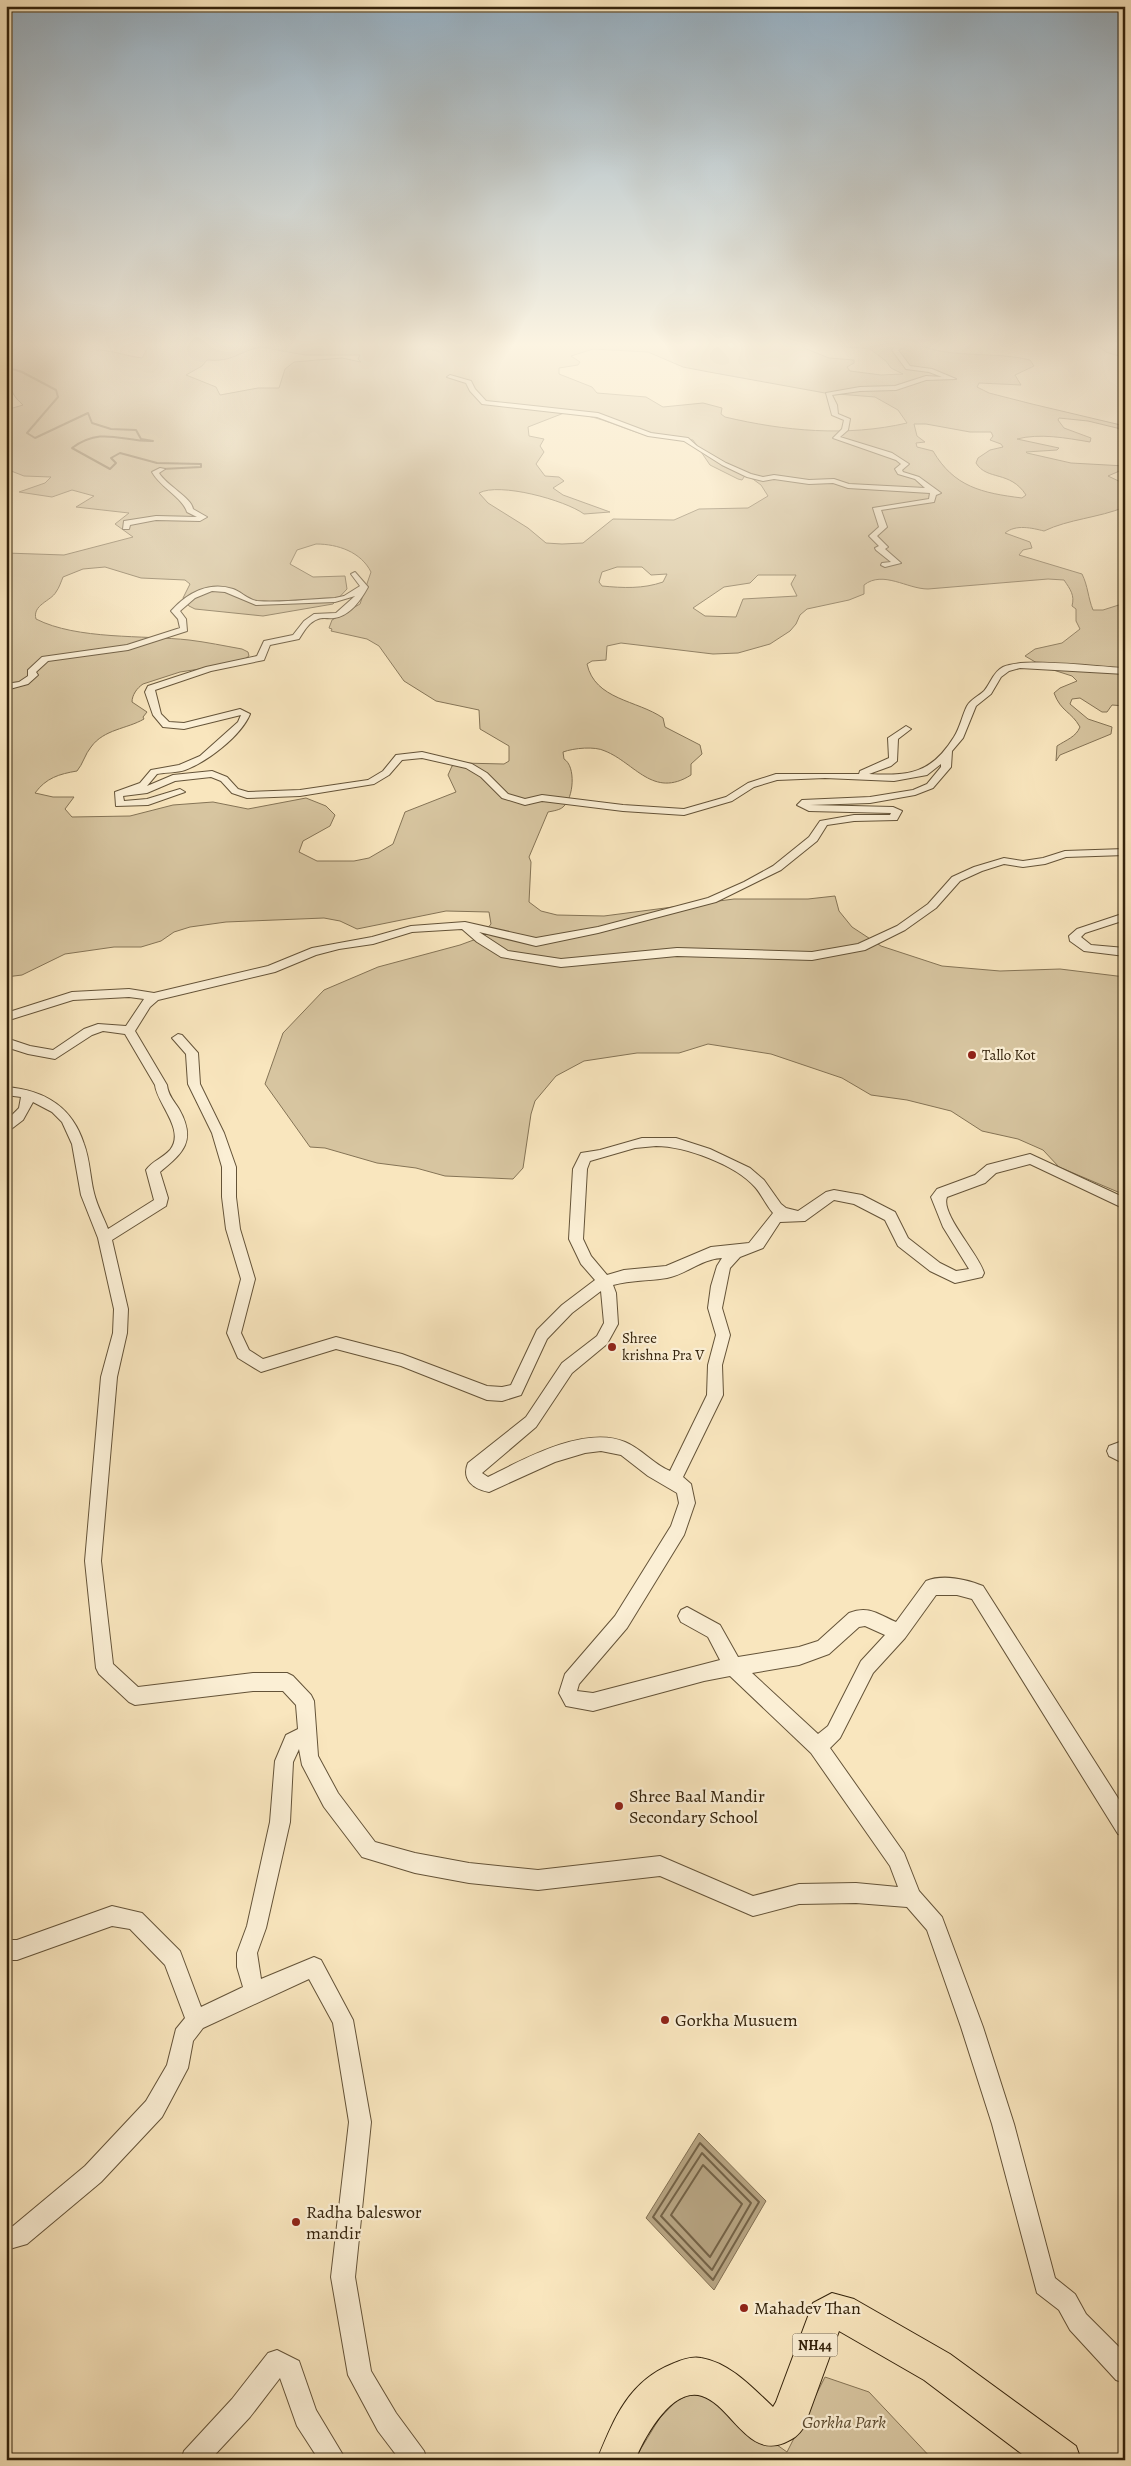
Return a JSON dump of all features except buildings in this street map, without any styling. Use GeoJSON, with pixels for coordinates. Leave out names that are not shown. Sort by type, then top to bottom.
{"type":"FeatureCollection","features":[{"type":"Feature","properties":{"kind":"main road","name":"NH44"},"geometry":{"type":"LineString","coordinates":[[616,2460],[636,2417],[655,2395],[673,2383],[694,2376],[710,2379],[764,2425],[773,2428],[783,2426],[791,2414],[826,2316],[832,2311],[841,2312],[937,2368],[1062,2460]]}},
{"type":"Feature","properties":{"kind":"street"},"geometry":{"type":"LineString","coordinates":[[717,460],[749,476],[763,479],[774,477],[798,478],[809,482],[829,480],[848,486],[938,492],[933,493],[932,502],[877,508],[883,527],[873,536],[884,547],[879,548],[897,563],[885,565]]}},
{"type":"Feature","properties":{"kind":"street"},"geometry":{"type":"LineString","coordinates":[[901,460],[906,464],[898,469],[900,473],[923,481],[932,491]]}},
{"type":"Feature","properties":{"kind":"street"},"geometry":{"type":"LineString","coordinates":[[126,527],[127,524],[139,520],[200,519],[203,517],[190,510],[189,504],[171,493],[155,472],[162,469]]}},
{"type":"Feature","properties":{"kind":"street"},"geometry":{"type":"LineString","coordinates":[[355,574],[364,587]]}},
{"type":"Feature","properties":{"kind":"street"},"geometry":{"type":"LineString","coordinates":[[6,686],[27,682],[34,675],[32,672],[37,665],[45,659],[128,647],[184,629],[182,618],[175,612],[198,592],[212,588],[228,590],[244,600],[256,603],[302,602],[346,598],[364,587]]}},
{"type":"Feature","properties":{"kind":"street"},"geometry":{"type":"LineString","coordinates":[[118,794],[143,785],[154,772],[170,768],[181,768],[203,758],[242,723],[246,714],[240,712],[184,726],[166,725],[157,715],[149,692],[151,688],[208,669],[261,658],[267,643],[296,637],[303,627],[315,616],[335,616],[344,613],[362,593],[364,587]]}},
{"type":"Feature","properties":{"kind":"street"},"geometry":{"type":"LineString","coordinates":[[118,794],[144,791],[173,778],[212,774],[224,779],[235,791],[247,795],[300,793],[371,782],[386,772],[400,757],[422,755],[469,766],[484,775],[505,796],[525,802],[542,798],[623,808],[684,812],[728,799],[750,785],[770,778],[795,775],[894,778],[924,773],[936,765],[958,738],[972,705],[988,692],[998,675],[1006,669],[1020,665],[1125,672]]}},
{"type":"Feature","properties":{"kind":"street"},"geometry":{"type":"LineString","coordinates":[[850,776],[888,764],[894,759],[893,738],[895,734],[906,729]]}},
{"type":"Feature","properties":{"kind":"street"},"geometry":{"type":"LineString","coordinates":[[6,1017],[72,996],[129,994],[154,997],[271,970],[312,952],[373,940],[411,929],[465,924],[536,942],[598,930],[712,900],[748,884],[777,868],[798,849],[813,839],[824,823],[854,818],[893,818],[897,811],[809,808],[802,805],[805,802],[870,800],[915,792],[930,786],[940,776],[946,768],[947,751]]}},
{"type":"Feature","properties":{"kind":"street"},"geometry":{"type":"LineString","coordinates":[[118,794],[118,804],[135,804],[180,792]]}},
{"type":"Feature","properties":{"kind":"street"},"geometry":{"type":"LineString","coordinates":[[465,924],[481,940],[505,954],[561,963],[677,952],[812,956],[861,947],[901,928],[932,906],[956,879],[978,869],[1004,861],[1023,864],[1045,861],[1065,854],[1125,852]]}},
{"type":"Feature","properties":{"kind":"street"},"geometry":{"type":"LineString","coordinates":[[1125,916],[1082,931],[1075,936],[1076,941],[1088,948],[1125,952]]}},
{"type":"Feature","properties":{"kind":"street"},"geometry":{"type":"LineString","coordinates":[[129,1031],[146,1004],[154,997]]}},
{"type":"Feature","properties":{"kind":"street"},"geometry":{"type":"LineString","coordinates":[[6,1042],[28,1050],[55,1055],[88,1032],[102,1027],[129,1031]]}},
{"type":"Feature","properties":{"kind":"street"},"geometry":{"type":"LineString","coordinates":[[105,1238],[162,1202],[162,1194],[153,1175],[153,1170],[176,1152],[181,1138],[174,1112],[162,1094],[162,1085],[129,1031]]}},
{"type":"Feature","properties":{"kind":"street"},"geometry":{"type":"LineString","coordinates":[[178,1038],[192,1053],[194,1084],[218,1133],[229,1167],[229,1197],[233,1229],[248,1280],[234,1332],[243,1354],[261,1366],[336,1343],[402,1360],[487,1393],[502,1394],[516,1390],[525,1375],[536,1344],[549,1325],[604,1281],[624,1276],[668,1272],[711,1253],[752,1250],[762,1242],[768,1226],[776,1217],[800,1217],[826,1197],[834,1195],[857,1199],[890,1216],[903,1242],[936,1267],[956,1277],[977,1273],[975,1262],[956,1237],[940,1206],[938,1197],[942,1192],[980,1179],[992,1169],[1030,1160],[1039,1162],[1125,1204]]}},
{"type":"Feature","properties":{"kind":"street"},"geometry":{"type":"LineString","coordinates":[[6,1090],[28,1093],[56,1109],[67,1120],[78,1144],[88,1195],[105,1238],[122,1322],[108,1377],[93,1562],[105,1668],[134,1696],[253,1682],[287,1682],[305,1701],[309,1758],[331,1800],[369,1850],[415,1863],[468,1873],[538,1880],[660,1866],[753,1906],[799,1894],[856,1893],[912,1898]]}},
{"type":"Feature","properties":{"kind":"street"},"geometry":{"type":"LineString","coordinates":[[6,1128],[23,1114],[28,1104],[28,1093]]}},
{"type":"Feature","properties":{"kind":"street"},"geometry":{"type":"LineString","coordinates":[[787,1216],[771,1203],[762,1185],[752,1176],[704,1152],[674,1142],[662,1141],[623,1147],[606,1155],[586,1156],[580,1169],[576,1239],[586,1260],[604,1281],[609,1293],[612,1324],[602,1340],[567,1368],[531,1422],[474,1468],[474,1476],[481,1483],[489,1485],[535,1462],[574,1448],[602,1444],[614,1445],[660,1475],[674,1479],[685,1489],[687,1503],[678,1530],[620,1622],[572,1680],[568,1693],[572,1700],[593,1702],[704,1672],[799,1656],[823,1648],[855,1619],[865,1617],[899,1632]]}},
{"type":"Feature","properties":{"kind":"street"},"geometry":{"type":"LineString","coordinates":[[674,1479],[715,1395],[715,1365],[723,1335],[716,1308],[718,1286],[724,1266],[736,1252]]}},
{"type":"Feature","properties":{"kind":"street"},"geometry":{"type":"LineString","coordinates":[[1125,1447],[1115,1451],[1125,1457]]}},
{"type":"Feature","properties":{"kind":"street"},"geometry":{"type":"LineString","coordinates":[[818,1746],[834,1732],[867,1667],[899,1632],[932,1587],[957,1587],[977,1592],[1125,1827]]}},
{"type":"Feature","properties":{"kind":"street"},"geometry":{"type":"LineString","coordinates":[[687,1616],[714,1631],[733,1667],[818,1746],[897,1860],[912,1898],[935,1924],[972,2027],[1003,2124],[1045,2285],[1068,2302],[1078,2322],[1125,2371]]}},
{"type":"Feature","properties":{"kind":"street"},"geometry":{"type":"LineString","coordinates":[[255,1992],[245,1954],[248,1943],[256,1928],[280,1822],[284,1761],[293,1742],[308,1733]]}},
{"type":"Feature","properties":{"kind":"street"},"geometry":{"type":"LineString","coordinates":[[6,1950],[17,1950],[112,1916],[135,1920],[173,1958],[196,2021]]}},
{"type":"Feature","properties":{"kind":"street"},"geometry":{"type":"LineString","coordinates":[[6,2239],[19,2236],[93,2174],[154,2109],[177,2068],[183,2036],[196,2021],[255,1992],[314,1967],[343,2020],[354,2072],[360,2122],[343,2277],[360,2375],[387,2422],[415,2460]]}},
{"type":"Feature","properties":{"kind":"street"},"geometry":{"type":"LineString","coordinates":[[193,2460],[241,2408],[277,2362],[290,2370],[306,2417],[334,2460]]}},
{"type":"Feature","properties":{"kind":"green space"},"geometry":{"type":"Polygon","coordinates":[[[6,460],[539,460],[536,464],[545,476],[559,477],[564,481],[553,488],[563,495],[610,512],[584,514],[548,498],[516,491],[488,490],[479,493],[488,503],[528,528],[546,543],[562,544],[583,543],[613,519],[674,520],[699,509],[748,508],[768,496],[761,485],[746,474],[742,480],[738,479],[710,465],[707,460],[939,460],[950,473],[970,486],[994,494],[1022,498],[1026,495],[1020,487],[1013,482],[981,469],[976,463],[977,460],[1058,460],[1071,463],[1125,466],[1124,469],[1108,476],[1125,484],[1125,507],[1044,531],[1014,528],[1005,533],[1030,542],[1032,548],[1023,550],[1019,555],[1082,574],[1093,610],[1103,610],[1125,603],[1125,706],[1112,705],[1107,712],[1102,712],[1080,698],[1072,699],[1070,704],[1088,719],[1112,727],[1111,734],[1060,755],[1056,761],[1057,746],[1073,736],[1080,727],[1063,708],[1054,693],[1060,688],[1077,681],[1072,676],[1044,667],[1025,656],[1035,649],[1062,643],[1080,629],[1076,621],[1076,609],[1072,606],[1071,592],[1064,580],[1048,579],[928,589],[879,579],[864,585],[864,594],[849,600],[807,609],[800,615],[790,631],[770,644],[738,653],[713,654],[621,643],[607,646],[606,660],[592,661],[587,664],[591,676],[599,685],[618,698],[663,718],[665,727],[700,745],[702,754],[691,764],[691,775],[678,781],[666,783],[655,781],[645,776],[616,756],[601,749],[584,748],[563,752],[564,759],[568,763],[572,775],[571,790],[567,803],[563,807],[548,812],[529,857],[531,862],[529,902],[541,911],[557,915],[604,916],[734,899],[808,899],[835,896],[839,911],[852,927],[881,946],[942,966],[1000,971],[1060,969],[1125,977],[1125,1195],[1059,1167],[1043,1150],[1018,1139],[982,1131],[951,1111],[907,1100],[871,1095],[842,1078],[771,1054],[708,1044],[679,1053],[637,1053],[584,1061],[556,1076],[535,1101],[531,1114],[523,1168],[513,1179],[445,1176],[416,1168],[377,1163],[325,1148],[310,1147],[265,1084],[283,1033],[324,990],[378,967],[479,938],[491,924],[489,912],[446,911],[357,929],[340,921],[324,918],[226,922],[190,927],[174,932],[161,941],[141,947],[114,947],[65,954],[22,975],[6,977],[6,553],[64,555],[133,537],[115,524],[129,513],[76,507],[94,496],[72,490],[52,497],[19,492],[45,483],[51,477],[24,476],[6,469],[6,460]],[[316,544],[297,550],[290,564],[313,577],[345,576],[347,589],[333,604],[263,616],[195,609],[189,606],[183,598],[190,584],[185,580],[141,578],[105,567],[83,569],[63,577],[54,595],[37,610],[36,619],[52,626],[91,634],[209,643],[242,649],[248,652],[249,656],[239,663],[180,672],[143,684],[135,692],[132,702],[147,712],[143,717],[144,719],[102,736],[89,750],[77,771],[53,778],[35,793],[53,797],[74,797],[65,809],[72,817],[130,816],[173,805],[213,802],[248,809],[306,798],[326,806],[335,815],[330,826],[303,841],[299,852],[317,861],[354,861],[369,858],[393,844],[405,812],[456,792],[448,775],[452,766],[461,763],[504,764],[509,761],[509,746],[480,729],[479,710],[436,701],[404,681],[379,646],[367,639],[331,631],[332,629],[329,628],[332,620],[360,604],[371,572],[361,559],[348,550],[324,544],[316,544]],[[617,567],[602,572],[599,582],[602,586],[625,587],[640,587],[663,582],[667,574],[651,575],[642,567],[617,567]],[[758,575],[750,583],[724,587],[693,608],[705,616],[736,617],[743,599],[797,596],[791,584],[796,575],[758,575]]]}},
{"type":"Feature","properties":{"kind":"green space","name":"Gorkha Park"},"geometry":{"type":"Polygon","coordinates":[[[825,2377],[869,2392],[933,2460],[634,2460],[659,2419],[676,2401],[699,2390],[787,2452],[825,2377]]]}},
{"type":"Feature","properties":{"kind":"water"},"geometry":{"type":"Polygon","coordinates":[[[699,2133],[766,2201],[714,2290],[646,2218],[699,2133]]]}},
{"type":"Feature","properties":{"kind":"waterway"},"geometry":{"type":"LineString","coordinates":[[94,460],[110,469],[116,463],[113,460]]}},
{"type":"Feature","properties":{"kind":"waterway"},"geometry":{"type":"LineString","coordinates":[[146,460],[157,463],[201,464],[201,467],[162,469]]}},
{"type":"Feature","properties":{"kind":"place","name":"Tallo Kot"},"geometry":{"type":"Point","coordinates":[972,1055]}},
{"type":"Feature","properties":{"kind":"place","name":"Shree krishna Pra V"},"geometry":{"type":"Point","coordinates":[612,1347]}},
{"type":"Feature","properties":{"kind":"place","name":"Shree Baal Mandir Secondary School"},"geometry":{"type":"Point","coordinates":[619,1806]}},
{"type":"Feature","properties":{"kind":"place","name":"Gorkha Musuem"},"geometry":{"type":"Point","coordinates":[665,2020]}},
{"type":"Feature","properties":{"kind":"place","name":"Radha baleswor mandir"},"geometry":{"type":"Point","coordinates":[296,2222]}},
{"type":"Feature","properties":{"kind":"place","name":"Mahadev Than"},"geometry":{"type":"Point","coordinates":[744,2308]}}]}
